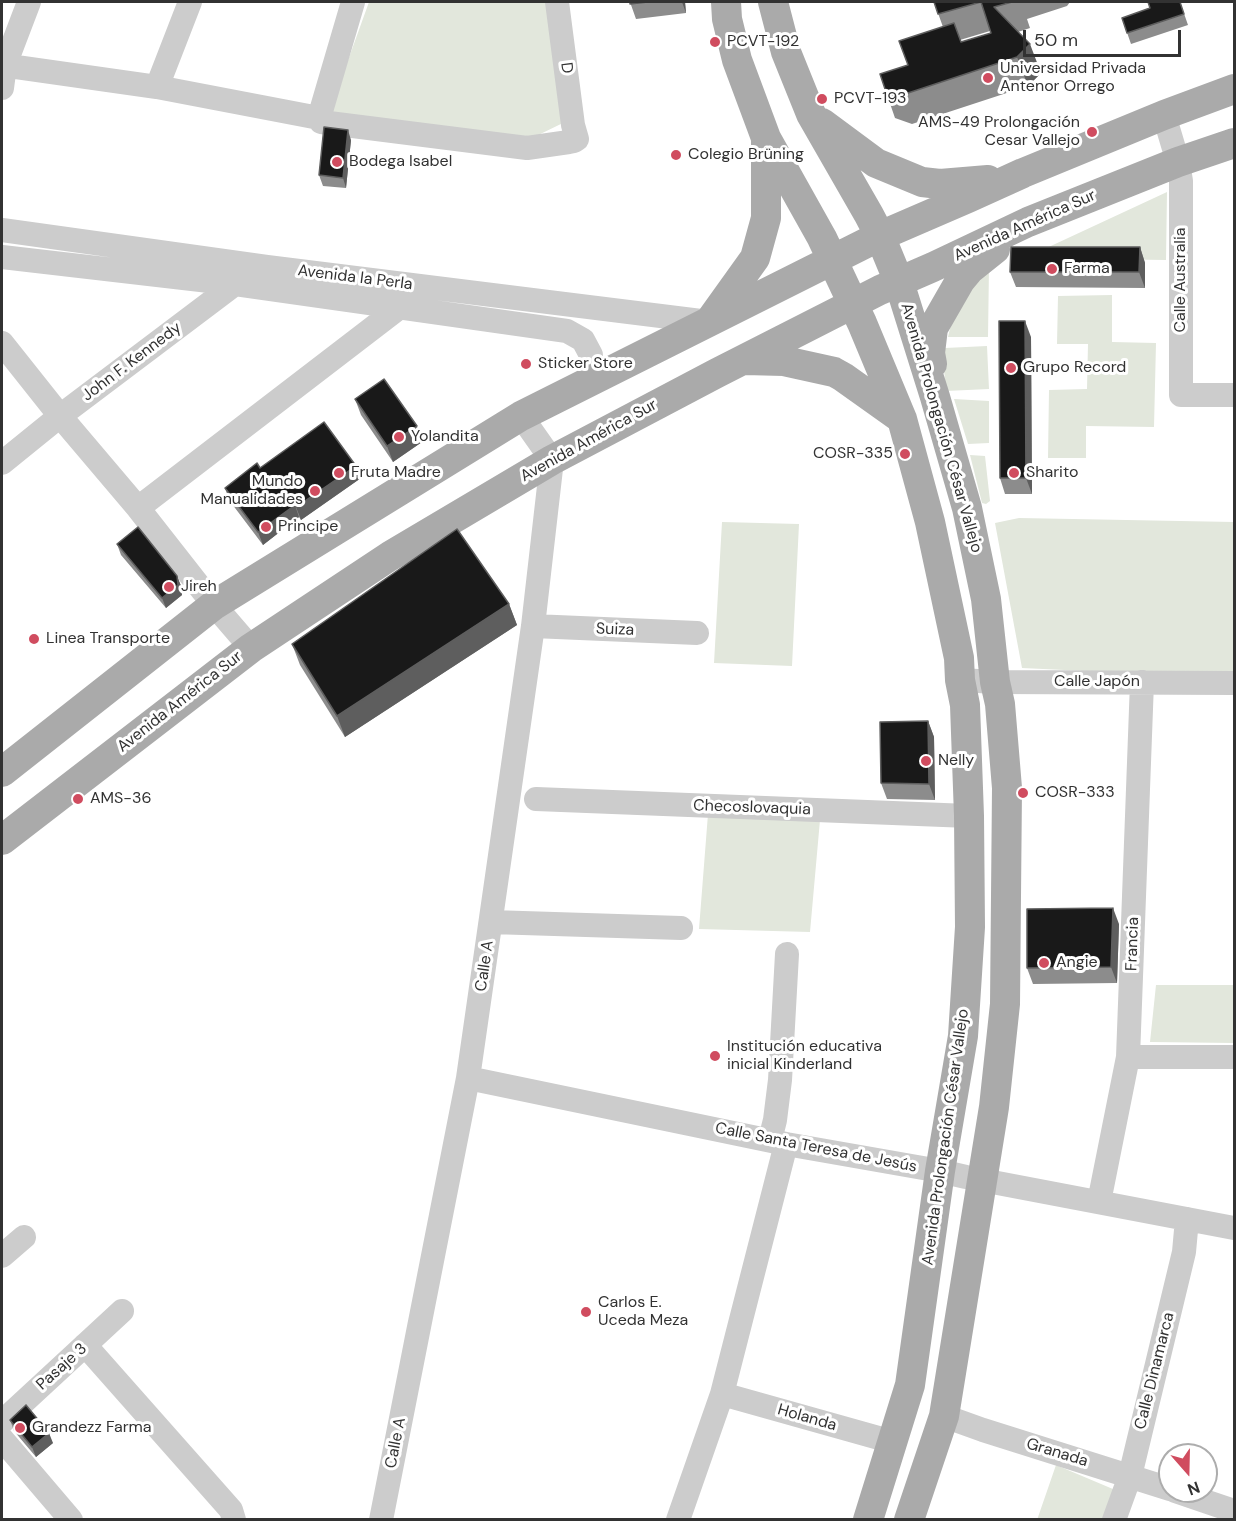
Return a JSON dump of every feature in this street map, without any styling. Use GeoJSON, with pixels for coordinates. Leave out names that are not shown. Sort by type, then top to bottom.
{"type":"FeatureCollection","features":[{"type":"Feature","properties":{"kind":"main road","name":"Avenida Prolongación César Vallejo"},"geometry":{"type":"LineString","coordinates":[[726,2],[727,19],[737,60],[766,138],[822,238],[853,303],[902,419],[933,533],[959,658],[965,705],[970,927],[963,1036],[940,1171],[910,1385],[868,1520]]}},
{"type":"Feature","properties":{"kind":"main road","name":"Avenida Prolongación César Vallejo"},"geometry":{"type":"LineString","coordinates":[[773,2],[786,52],[811,114],[880,236],[899,282],[967,508],[986,599],[995,682],[1000,704],[1007,788],[1005,1004],[994,1107],[944,1416],[909,1520]]}},
{"type":"Feature","properties":{"kind":"main road"},"geometry":{"type":"LineString","coordinates":[[2,772],[214,605],[521,416],[880,236],[1164,114],[1234,89]]}},
{"type":"Feature","properties":{"kind":"main road"},"geometry":{"type":"LineString","coordinates":[[709,322],[755,258],[766,218],[766,138],[811,114],[876,163],[922,182],[940,184],[983,181],[1023,173]]}},
{"type":"Feature","properties":{"kind":"main road","name":"Avenida América Sur"},"geometry":{"type":"LineString","coordinates":[[2,840],[251,648],[390,556],[552,460],[880,290],[1028,222],[1178,162],[1234,143]]}},
{"type":"Feature","properties":{"kind":"main road"},"geometry":{"type":"LineString","coordinates":[[935,396],[930,353],[933,328],[960,281],[970,269],[1028,222]]}},
{"type":"Feature","properties":{"kind":"main road"},"geometry":{"type":"LineString","coordinates":[[742,360],[784,361],[834,372],[902,419]]}},
{"type":"Feature","properties":{"kind":"street"},"geometry":{"type":"LineString","coordinates":[[29,2],[3,73],[157,87],[319,118],[353,2]]}},
{"type":"Feature","properties":{"kind":"street"},"geometry":{"type":"LineString","coordinates":[[157,87],[190,2]]}},
{"type":"Feature","properties":{"kind":"street","name":"D"},"geometry":{"type":"LineString","coordinates":[[319,118],[321,122],[527,148],[574,141],[577,139],[557,2]]}},
{"type":"Feature","properties":{"kind":"street","name":"Calle Australia"},"geometry":{"type":"LineString","coordinates":[[1164,114],[1181,181],[1181,394],[1234,395]]}},
{"type":"Feature","properties":{"kind":"street","name":"Avenida la Perla"},"geometry":{"type":"LineString","coordinates":[[2,230],[267,267],[709,322]]}},
{"type":"Feature","properties":{"kind":"street","name":"Avenida la Perla"},"geometry":{"type":"LineString","coordinates":[[2,257],[235,284],[567,331],[583,340],[591,355],[589,382]]}},
{"type":"Feature","properties":{"kind":"street","name":"John F. Kennedy"},"geometry":{"type":"LineString","coordinates":[[2,463],[60,416],[235,284],[267,267]]}},
{"type":"Feature","properties":{"kind":"street"},"geometry":{"type":"LineString","coordinates":[[138,508],[400,307]]}},
{"type":"Feature","properties":{"kind":"street"},"geometry":{"type":"LineString","coordinates":[[2,343],[251,648]]}},
{"type":"Feature","properties":{"kind":"street"},"geometry":{"type":"LineString","coordinates":[[521,416],[552,460]]}},
{"type":"Feature","properties":{"kind":"street","name":"Calle A"},"geometry":{"type":"LineString","coordinates":[[381,1520],[468,1078],[533,626],[552,460]]}},
{"type":"Feature","properties":{"kind":"street","name":"Suiza"},"geometry":{"type":"LineString","coordinates":[[533,626],[697,633]]}},
{"type":"Feature","properties":{"kind":"street","name":"Calle Japón"},"geometry":{"type":"LineString","coordinates":[[960,680],[1234,683]]}},
{"type":"Feature","properties":{"kind":"street","name":"Francia"},"geometry":{"type":"LineString","coordinates":[[1099,1202],[1128,1057],[1142,682]]}},
{"type":"Feature","properties":{"kind":"street","name":"Checoslovaquia"},"geometry":{"type":"LineString","coordinates":[[536,799],[969,816]]}},
{"type":"Feature","properties":{"kind":"street"},"geometry":{"type":"LineString","coordinates":[[491,922],[681,928]]}},
{"type":"Feature","properties":{"kind":"street"},"geometry":{"type":"LineString","coordinates":[[678,1520],[722,1394],[778,1142],[775,1120],[780,1080],[787,954]]}},
{"type":"Feature","properties":{"kind":"street"},"geometry":{"type":"LineString","coordinates":[[1128,1057],[1234,1057]]}},
{"type":"Feature","properties":{"kind":"street","name":"Calle Santa Teresa de Jesús"},"geometry":{"type":"LineString","coordinates":[[468,1078],[778,1142],[1234,1228]]}},
{"type":"Feature","properties":{"kind":"street","name":"Calle Dinamarca"},"geometry":{"type":"LineString","coordinates":[[1114,1520],[1130,1476],[1184,1252],[1187,1219]]}},
{"type":"Feature","properties":{"kind":"street"},"geometry":{"type":"LineString","coordinates":[[2,1256],[24,1237]]}},
{"type":"Feature","properties":{"kind":"street","name":"Pasaje 3"},"geometry":{"type":"LineString","coordinates":[[2,1422],[122,1311]]}},
{"type":"Feature","properties":{"kind":"street"},"geometry":{"type":"LineString","coordinates":[[85,1345],[231,1510],[234,1520]]}},
{"type":"Feature","properties":{"kind":"street","name":"Holanda"},"geometry":{"type":"LineString","coordinates":[[722,1394],[893,1442]]}},
{"type":"Feature","properties":{"kind":"street","name":"Granada"},"geometry":{"type":"LineString","coordinates":[[944,1416],[1158,1485]]}},
{"type":"Feature","properties":{"kind":"street"},"geometry":{"type":"LineString","coordinates":[[2,1439],[71,1520]]}},
{"type":"Feature","properties":{"kind":"street"},"geometry":{"type":"LineString","coordinates":[[1210,1503],[1234,1511]]}},
{"type":"Feature","properties":{"kind":"shaded area"},"geometry":{"type":"Polygon","coordinates":[[[369,2],[555,2],[565,122],[530,139],[329,113],[369,2]]]}},
{"type":"Feature","properties":{"kind":"shaded area"},"geometry":{"type":"Polygon","coordinates":[[[1167,192],[1166,260],[1025,258],[1167,192]]]}},
{"type":"Feature","properties":{"kind":"shaded area"},"geometry":{"type":"Polygon","coordinates":[[[989,267],[988,337],[948,337],[954,311],[989,267]]]}},
{"type":"Feature","properties":{"kind":"shaded area"},"geometry":{"type":"Polygon","coordinates":[[[1112,295],[1112,342],[1156,343],[1154,427],[1086,426],[1086,458],[1048,458],[1049,390],[1087,389],[1088,344],[1057,344],[1058,296],[1112,295]]]}},
{"type":"Feature","properties":{"kind":"shaded area"},"geometry":{"type":"Polygon","coordinates":[[[987,346],[989,389],[946,391],[943,359],[945,348],[987,346]]]}},
{"type":"Feature","properties":{"kind":"shaded area"},"geometry":{"type":"Polygon","coordinates":[[[954,399],[989,401],[989,443],[968,444],[954,399]]]}},
{"type":"Feature","properties":{"kind":"shaded area"},"geometry":{"type":"Polygon","coordinates":[[[970,455],[985,456],[990,501],[986,504],[982,503],[970,455]]]}},
{"type":"Feature","properties":{"kind":"shaded area"},"geometry":{"type":"Polygon","coordinates":[[[1019,518],[1234,522],[1234,678],[1022,668],[995,523],[1019,518]]]}},
{"type":"Feature","properties":{"kind":"shaded area"},"geometry":{"type":"Polygon","coordinates":[[[722,522],[799,524],[792,666],[714,663],[722,522]]]}},
{"type":"Feature","properties":{"kind":"shaded area"},"geometry":{"type":"Polygon","coordinates":[[[708,814],[820,820],[810,932],[699,929],[708,814]]]}},
{"type":"Feature","properties":{"kind":"shaded area"},"geometry":{"type":"Polygon","coordinates":[[[1156,985],[1234,985],[1234,1043],[1150,1042],[1156,985]]]}},
{"type":"Feature","properties":{"kind":"shaded area"},"geometry":{"type":"Polygon","coordinates":[[[1056,1465],[1120,1492],[1111,1519],[1037,1520],[1056,1465]]]}},
{"type":"Feature","properties":{"kind":"building"},"geometry":{"type":"Polygon","coordinates":[[[934,2],[981,2],[938,14],[934,2]]]}},
{"type":"Feature","properties":{"kind":"building"},"geometry":{"type":"Polygon","coordinates":[[[981,2],[1012,2],[994,7],[1030,44],[1017,57],[902,95],[885,89],[880,74],[908,65],[899,41],[954,23],[961,42],[991,33],[981,2]]]}},
{"type":"Feature","properties":{"kind":"building"},"geometry":{"type":"Polygon","coordinates":[[[1148,2],[1180,2],[1184,14],[1127,33],[1122,18],[1150,8],[1148,2]]]}},
{"type":"Feature","properties":{"kind":"building","name":"Bodega Isabel"},"geometry":{"type":"Polygon","coordinates":[[[324,127],[348,130],[343,178],[319,175],[324,127]]]}},
{"type":"Feature","properties":{"kind":"building"},"geometry":{"type":"Polygon","coordinates":[[[1011,247],[1140,247],[1139,272],[1010,272],[1011,247]]]}},
{"type":"Feature","properties":{"kind":"building"},"geometry":{"type":"Polygon","coordinates":[[[999,321],[1025,321],[1026,478],[1000,478],[999,321]]]}},
{"type":"Feature","properties":{"kind":"building"},"geometry":{"type":"Polygon","coordinates":[[[384,379],[417,426],[387,446],[355,399],[384,379]]]}},
{"type":"Feature","properties":{"kind":"building"},"geometry":{"type":"Polygon","coordinates":[[[324,422],[356,466],[258,532],[225,488],[257,463],[260,468],[324,422]]]}},
{"type":"Feature","properties":{"kind":"building"},"geometry":{"type":"Polygon","coordinates":[[[138,527],[177,576],[178,585],[162,598],[117,544],[138,527]]]}},
{"type":"Feature","properties":{"kind":"building"},"geometry":{"type":"Polygon","coordinates":[[[457,529],[509,604],[337,716],[292,644],[457,529]]]}},
{"type":"Feature","properties":{"kind":"building"},"geometry":{"type":"Polygon","coordinates":[[[928,721],[929,784],[881,783],[880,722],[928,721]]]}},
{"type":"Feature","properties":{"kind":"building"},"geometry":{"type":"Polygon","coordinates":[[[1113,908],[1111,967],[1027,968],[1027,909],[1113,908]]]}},
{"type":"Feature","properties":{"kind":"building"},"geometry":{"type":"Polygon","coordinates":[[[26,1405],[49,1433],[32,1447],[10,1420],[26,1405]]]}},
{"type":"Feature","properties":{"kind":"place","name":"PCVT-192"},"geometry":{"type":"Point","coordinates":[715,42]}},
{"type":"Feature","properties":{"kind":"place","name":"Universidad Privada Antenor Orrego"},"geometry":{"type":"Point","coordinates":[988,78]}},
{"type":"Feature","properties":{"kind":"place","name":"PCVT-193"},"geometry":{"type":"Point","coordinates":[822,99]}},
{"type":"Feature","properties":{"kind":"place","name":"AMS-49 Prolongación Cesar Vallejo"},"geometry":{"type":"Point","coordinates":[1092,132]}},
{"type":"Feature","properties":{"kind":"place","name":"Colegio Brüning"},"geometry":{"type":"Point","coordinates":[676,155]}},
{"type":"Feature","properties":{"kind":"place","name":"Bodega Isabel"},"geometry":{"type":"Point","coordinates":[337,162]}},
{"type":"Feature","properties":{"kind":"place","name":"Farma"},"geometry":{"type":"Point","coordinates":[1052,269]}},
{"type":"Feature","properties":{"kind":"place","name":"Sticker Store"},"geometry":{"type":"Point","coordinates":[526,364]}},
{"type":"Feature","properties":{"kind":"place","name":"Grupo Record"},"geometry":{"type":"Point","coordinates":[1011,368]}},
{"type":"Feature","properties":{"kind":"place","name":"Yolandita"},"geometry":{"type":"Point","coordinates":[399,437]}},
{"type":"Feature","properties":{"kind":"place","name":"COSR-335"},"geometry":{"type":"Point","coordinates":[905,454]}},
{"type":"Feature","properties":{"kind":"place","name":"Fruta Madre"},"geometry":{"type":"Point","coordinates":[339,473]}},
{"type":"Feature","properties":{"kind":"place","name":"Sharito"},"geometry":{"type":"Point","coordinates":[1014,473]}},
{"type":"Feature","properties":{"kind":"place","name":"Mundo Manualidades"},"geometry":{"type":"Point","coordinates":[315,491]}},
{"type":"Feature","properties":{"kind":"place","name":"Principe"},"geometry":{"type":"Point","coordinates":[266,527]}},
{"type":"Feature","properties":{"kind":"place","name":"Jireh"},"geometry":{"type":"Point","coordinates":[169,587]}},
{"type":"Feature","properties":{"kind":"place","name":"Linea Transporte"},"geometry":{"type":"Point","coordinates":[34,639]}},
{"type":"Feature","properties":{"kind":"place","name":"Nelly"},"geometry":{"type":"Point","coordinates":[926,761]}},
{"type":"Feature","properties":{"kind":"place","name":"COSR-333"},"geometry":{"type":"Point","coordinates":[1023,793]}},
{"type":"Feature","properties":{"kind":"place","name":"AMS-36"},"geometry":{"type":"Point","coordinates":[78,799]}},
{"type":"Feature","properties":{"kind":"place","name":"Angie"},"geometry":{"type":"Point","coordinates":[1044,963]}},
{"type":"Feature","properties":{"kind":"place","name":"Institución educativa inicial Kinderland"},"geometry":{"type":"Point","coordinates":[715,1056]}},
{"type":"Feature","properties":{"kind":"place","name":"Carlos E. Uceda Meza"},"geometry":{"type":"Point","coordinates":[586,1312]}},
{"type":"Feature","properties":{"kind":"place","name":"Grandezz Farma"},"geometry":{"type":"Point","coordinates":[20,1428]}}]}
